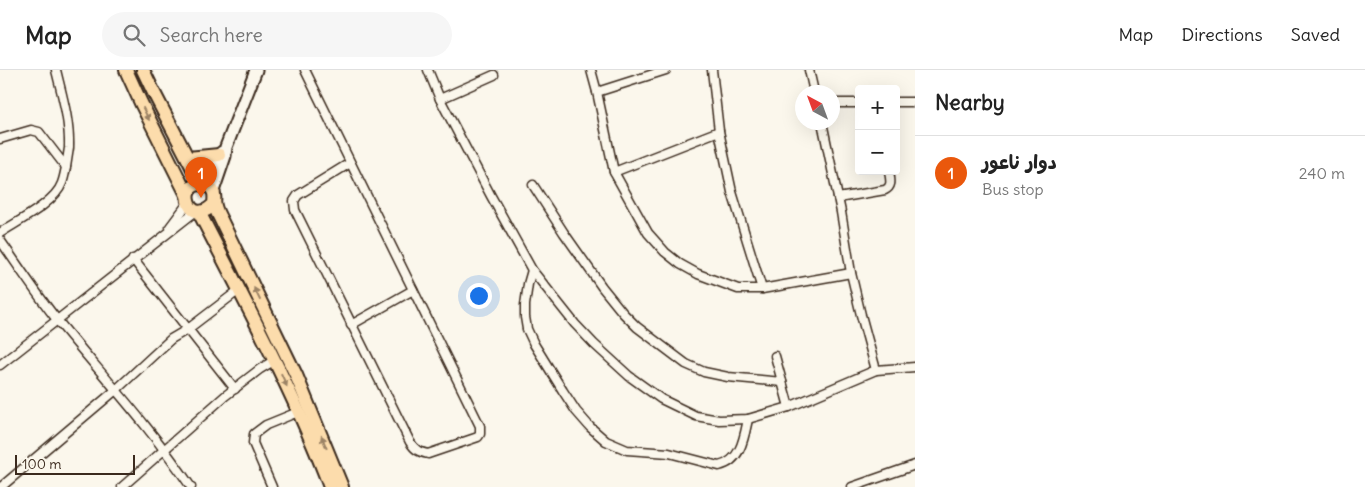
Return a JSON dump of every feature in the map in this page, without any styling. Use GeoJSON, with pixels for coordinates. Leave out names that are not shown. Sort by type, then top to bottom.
{"type":"FeatureCollection","features":[{"type":"Feature","properties":{"kind":"main road"},"geometry":{"type":"LineString","coordinates":[[126,70],[192,205],[239,290],[274,360],[330,487]]}},
{"type":"Feature","properties":{"kind":"main road"},"geometry":{"type":"LineString","coordinates":[[143,70],[188,158],[208,191],[296,375],[342,487]]}},
{"type":"Feature","properties":{"kind":"main road"},"geometry":{"type":"LineString","coordinates":[[188,158],[223,151]]}},
{"type":"Feature","properties":{"kind":"main road"},"geometry":{"type":"LineString","coordinates":[[192,205],[190,189],[195,185],[208,191]]}},
{"type":"Feature","properties":{"kind":"main road"},"geometry":{"type":"LineString","coordinates":[[192,205],[208,211],[208,191]]}},
{"type":"Feature","properties":{"kind":"street"},"geometry":{"type":"LineString","coordinates":[[0,233],[45,204],[52,198],[62,183],[69,148],[68,128],[56,70]]}},
{"type":"Feature","properties":{"kind":"street"},"geometry":{"type":"LineString","coordinates":[[305,70],[480,426],[478,437],[428,454],[414,449],[295,210],[294,201],[298,195],[350,163]]}},
{"type":"Feature","properties":{"kind":"street"},"geometry":{"type":"LineString","coordinates":[[428,70],[440,99],[532,270],[575,324],[594,344],[629,376],[661,400],[696,416],[719,420],[748,419],[789,407],[876,370],[915,367]]}},
{"type":"Feature","properties":{"kind":"street"},"geometry":{"type":"LineString","coordinates":[[591,70],[614,172],[648,232],[664,252],[698,274],[738,289],[762,289],[851,273]]}},
{"type":"Feature","properties":{"kind":"street"},"geometry":{"type":"LineString","coordinates":[[597,92],[666,70]]}},
{"type":"Feature","properties":{"kind":"street"},"geometry":{"type":"LineString","coordinates":[[712,70],[719,131],[737,213],[762,289]]}},
{"type":"Feature","properties":{"kind":"street"},"geometry":{"type":"LineString","coordinates":[[809,70],[812,85]]}},
{"type":"Feature","properties":{"kind":"street"},"geometry":{"type":"LineString","coordinates":[[208,191],[254,71]]}},
{"type":"Feature","properties":{"kind":"street"},"geometry":{"type":"LineString","coordinates":[[440,99],[494,75]]}},
{"type":"Feature","properties":{"kind":"street"},"geometry":{"type":"LineString","coordinates":[[900,102],[915,102]]}},
{"type":"Feature","properties":{"kind":"street"},"geometry":{"type":"LineString","coordinates":[[840,103],[855,103]]}},
{"type":"Feature","properties":{"kind":"street"},"geometry":{"type":"LineString","coordinates":[[0,139],[31,130],[39,132],[66,167]]}},
{"type":"Feature","properties":{"kind":"street"},"geometry":{"type":"LineString","coordinates":[[824,130],[851,273],[876,370]]}},
{"type":"Feature","properties":{"kind":"street"},"geometry":{"type":"LineString","coordinates":[[614,172],[719,131]]}},
{"type":"Feature","properties":{"kind":"street"},"geometry":{"type":"LineString","coordinates":[[838,198],[886,190],[891,183],[890,175]]}},
{"type":"Feature","properties":{"kind":"street"},"geometry":{"type":"LineString","coordinates":[[533,184],[564,233],[602,287],[637,328],[686,364],[704,372],[728,377],[782,382]]}},
{"type":"Feature","properties":{"kind":"street"},"geometry":{"type":"LineString","coordinates":[[0,365],[164,234],[192,205]]}},
{"type":"Feature","properties":{"kind":"street"},"geometry":{"type":"LineString","coordinates":[[0,240],[57,320],[117,389],[191,487]]}},
{"type":"Feature","properties":{"kind":"street"},"geometry":{"type":"LineString","coordinates":[[133,259],[235,389]]}},
{"type":"Feature","properties":{"kind":"street"},"geometry":{"type":"LineString","coordinates":[[532,270],[528,284],[524,316],[526,329],[576,411],[606,442],[626,450],[669,454],[719,466],[732,460],[738,453],[743,442],[748,419]]}},
{"type":"Feature","properties":{"kind":"street"},"geometry":{"type":"LineString","coordinates":[[1,487],[117,389],[171,339],[188,329],[239,290]]}},
{"type":"Feature","properties":{"kind":"street"},"geometry":{"type":"LineString","coordinates":[[351,325],[413,290]]}},
{"type":"Feature","properties":{"kind":"street"},"geometry":{"type":"LineString","coordinates":[[775,356],[789,407]]}},
{"type":"Feature","properties":{"kind":"street"},"geometry":{"type":"LineString","coordinates":[[122,487],[224,396],[260,368],[274,360]]}},
{"type":"Feature","properties":{"kind":"street"},"geometry":{"type":"LineString","coordinates":[[272,487],[253,443],[254,434],[266,425],[298,412]]}},
{"type":"Feature","properties":{"kind":"street"},"geometry":{"type":"LineString","coordinates":[[852,487],[915,465]]}},
{"type":"Feature","properties":{"kind":"place","name":"دوار ناعور"},"geometry":{"type":"Point","coordinates":[201,198]}}]}
